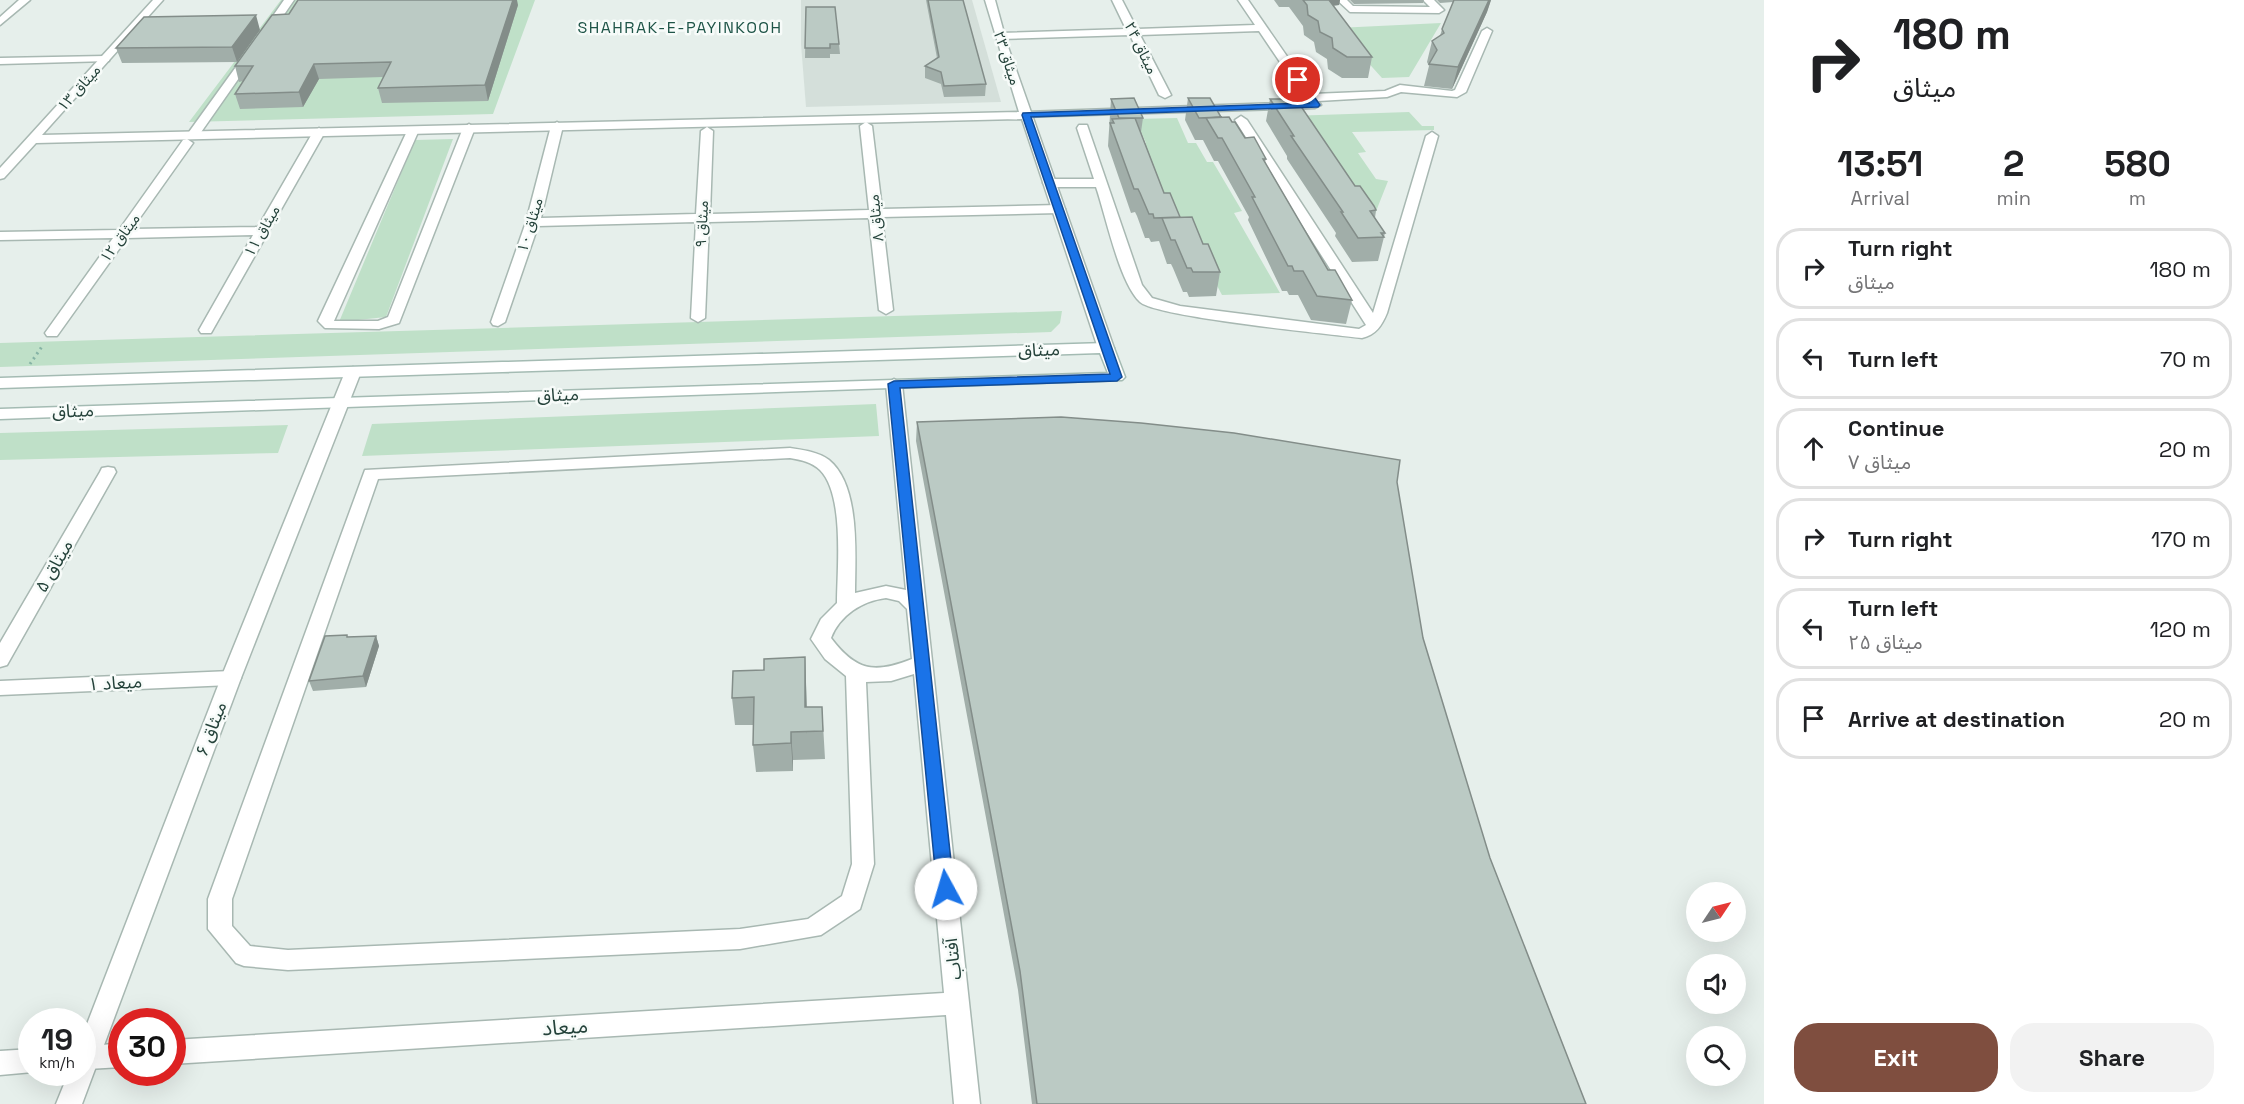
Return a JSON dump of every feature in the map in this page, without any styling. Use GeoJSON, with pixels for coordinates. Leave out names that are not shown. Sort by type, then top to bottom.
{"type":"FeatureCollection","features":[{"type":"Feature","properties":{"kind":"street"},"geometry":{"type":"LineString","coordinates":[[0,22],[25,0]]}},
{"type":"Feature","properties":{"kind":"street","name":"میثاق ۱۳"},"geometry":{"type":"LineString","coordinates":[[0,175],[158,0]]}},
{"type":"Feature","properties":{"kind":"street","name":"میثاق ۱۲"},"geometry":{"type":"LineString","coordinates":[[52,333],[289,0]]}},
{"type":"Feature","properties":{"kind":"street","name":"میثاق ۲۳"},"geometry":{"type":"LineString","coordinates":[[990,0],[1026,115],[1117,377]]}},
{"type":"Feature","properties":{"kind":"street","name":"میثاق ۲۴"},"geometry":{"type":"LineString","coordinates":[[1117,0],[1164,95]]}},
{"type":"Feature","properties":{"kind":"street"},"geometry":{"type":"LineString","coordinates":[[1243,0],[1312,101]]}},
{"type":"Feature","properties":{"kind":"street"},"geometry":{"type":"LineString","coordinates":[[1342,0],[1350,9],[1438,10],[1428,0]]}},
{"type":"Feature","properties":{"kind":"street"},"geometry":{"type":"LineString","coordinates":[[1000,36],[1262,28]]}},
{"type":"Feature","properties":{"kind":"street"},"geometry":{"type":"LineString","coordinates":[[33,139],[190,139],[319,132],[1026,115],[1312,101],[1387,94],[1400,88],[1453,95],[1460,92],[1488,32]]}},
{"type":"Feature","properties":{"kind":"street"},"geometry":{"type":"LineString","coordinates":[[0,61],[105,59]]}},
{"type":"Feature","properties":{"kind":"street"},"geometry":{"type":"LineString","coordinates":[[1241,120],[1374,326]]}},
{"type":"Feature","properties":{"kind":"street","name":"میثاق ۱۰"},"geometry":{"type":"LineString","coordinates":[[498,322],[533,222],[557,126]]}},
{"type":"Feature","properties":{"kind":"street","name":"میثاق ۸"},"geometry":{"type":"LineString","coordinates":[[866,126],[886,310]]}},
{"type":"Feature","properties":{"kind":"street"},"geometry":{"type":"LineString","coordinates":[[413,130],[325,321],[330,325],[379,325],[394,320],[469,128]]}},
{"type":"Feature","properties":{"kind":"street"},"geometry":{"type":"LineString","coordinates":[[1083,128],[1135,285],[1147,301],[1179,310],[1362,334],[1374,326],[1380,313],[1432,136]]}},
{"type":"Feature","properties":{"kind":"street","name":"میثاق ۹"},"geometry":{"type":"LineString","coordinates":[[698,318],[707,131]]}},
{"type":"Feature","properties":{"kind":"street","name":"میثاق ۱۱"},"geometry":{"type":"LineString","coordinates":[[206,330],[319,132]]}},
{"type":"Feature","properties":{"kind":"street"},"geometry":{"type":"LineString","coordinates":[[1049,183],[1100,183]]}},
{"type":"Feature","properties":{"kind":"street"},"geometry":{"type":"LineString","coordinates":[[533,222],[1059,209]]}},
{"type":"Feature","properties":{"kind":"street"},"geometry":{"type":"LineString","coordinates":[[0,236],[262,231]]}},
{"type":"Feature","properties":{"kind":"street","name":"میثاق"},"geometry":{"type":"LineString","coordinates":[[0,383],[1106,348]]}},
{"type":"Feature","properties":{"kind":"street","name":"میثاق ۶"},"geometry":{"type":"LineString","coordinates":[[96,1032],[231,678],[353,372]]}},
{"type":"Feature","properties":{"kind":"street","name":"میثاق"},"geometry":{"type":"LineString","coordinates":[[0,414],[1117,377]]}},
{"type":"Feature","properties":{"kind":"street","name":"آفتاب"},"geometry":{"type":"LineString","coordinates":[[894,384],[967,1104]]}},
{"type":"Feature","properties":{"kind":"street"},"geometry":{"type":"LineString","coordinates":[[846,605],[843,499],[838,480],[826,466],[807,456],[790,453],[371,474],[220,899],[220,929],[244,957],[288,960],[740,939],[813,928],[852,902],[863,864],[856,673]]}},
{"type":"Feature","properties":{"kind":"street","name":"میثاق ۵"},"geometry":{"type":"LineString","coordinates":[[0,660],[108,472]]}},
{"type":"Feature","properties":{"kind":"street"},"geometry":{"type":"LineString","coordinates":[[916,607],[906,597],[895,593],[868,595],[846,605],[828,622],[820,639],[833,657],[856,673],[880,677],[922,663]]}},
{"type":"Feature","properties":{"kind":"street","name":"میعاد ۱"},"geometry":{"type":"LineString","coordinates":[[0,688],[231,678]]}},
{"type":"Feature","properties":{"kind":"street","name":"میعاد"},"geometry":{"type":"LineString","coordinates":[[186,1051],[957,1003]]}},
{"type":"Feature","properties":{"kind":"street"},"geometry":{"type":"LineString","coordinates":[[0,1063],[18,1062]]}},
{"type":"Feature","properties":{"kind":"street","name":"میثاق ۶"},"geometry":{"type":"LineString","coordinates":[[69,1104],[76,1086]]}},
{"type":"Feature","properties":{"kind":"path"},"geometry":{"type":"LineString","coordinates":[[17,382],[52,333]]}},
{"type":"Feature","properties":{"kind":"shaded area"},"geometry":{"type":"Polygon","coordinates":[[[801,0],[972,0],[1001,102],[806,107],[801,44],[801,0]]]}},
{"type":"Feature","properties":{"kind":"green space"},"geometry":{"type":"Polygon","coordinates":[[[281,0],[535,0],[493,114],[189,122],[281,0]]]}},
{"type":"Feature","properties":{"kind":"green space"},"geometry":{"type":"Polygon","coordinates":[[[1441,23],[1409,77],[1382,78],[1337,28],[1441,23]]]}},
{"type":"Feature","properties":{"kind":"green space"},"geometry":{"type":"Polygon","coordinates":[[[1409,112],[1422,126],[1434,126],[1434,130],[1352,132],[1366,152],[1358,153],[1376,179],[1388,181],[1371,224],[1289,116],[1409,112]]]}},
{"type":"Feature","properties":{"kind":"green space"},"geometry":{"type":"Polygon","coordinates":[[[1177,118],[1188,143],[1196,143],[1207,162],[1213,162],[1242,211],[1234,213],[1280,293],[1222,295],[1179,214],[1168,214],[1140,144],[1146,143],[1135,119],[1177,118]]]}},
{"type":"Feature","properties":{"kind":"green space"},"geometry":{"type":"Polygon","coordinates":[[[453,139],[386,317],[339,322],[415,140],[453,139]]]}},
{"type":"Feature","properties":{"kind":"green space"},"geometry":{"type":"Polygon","coordinates":[[[1062,311],[1060,323],[1051,332],[0,367],[0,343],[1062,311]]]}},
{"type":"Feature","properties":{"kind":"green space"},"geometry":{"type":"Polygon","coordinates":[[[876,404],[879,436],[362,456],[372,424],[876,404]]]}},
{"type":"Feature","properties":{"kind":"green space"},"geometry":{"type":"Polygon","coordinates":[[[288,425],[278,453],[0,460],[0,433],[288,425]]]}},
{"type":"Feature","properties":{"kind":"building"},"geometry":{"type":"Polygon","coordinates":[[[298,0],[513,0],[485,85],[378,88],[391,62],[314,64],[299,92],[235,94],[253,66],[235,66],[272,15],[289,14],[298,0]]]}},
{"type":"Feature","properties":{"kind":"building"},"geometry":{"type":"Polygon","coordinates":[[[928,0],[963,0],[986,84],[944,86],[941,72],[925,66],[939,57],[928,0]]]}},
{"type":"Feature","properties":{"kind":"building"},"geometry":{"type":"Polygon","coordinates":[[[1303,0],[1329,0],[1372,57],[1347,57],[1333,48],[1332,38],[1320,32],[1318,21],[1308,15],[1307,5],[1303,0]]]}},
{"type":"Feature","properties":{"kind":"building"},"geometry":{"type":"Polygon","coordinates":[[[1454,0],[1489,0],[1458,67],[1429,64],[1437,50],[1432,41],[1444,33],[1442,29],[1454,0]]]}},
{"type":"Feature","properties":{"kind":"building"},"geometry":{"type":"Polygon","coordinates":[[[806,7],[835,7],[839,44],[830,44],[830,48],[805,48],[806,7]]]}},
{"type":"Feature","properties":{"kind":"building"},"geometry":{"type":"Polygon","coordinates":[[[256,15],[232,47],[116,48],[144,17],[256,15]]]}},
{"type":"Feature","properties":{"kind":"building"},"geometry":{"type":"Polygon","coordinates":[[[1134,98],[1143,118],[1119,118],[1111,99],[1134,98]]]}},
{"type":"Feature","properties":{"kind":"building"},"geometry":{"type":"Polygon","coordinates":[[[1188,98],[1210,98],[1221,117],[1199,118],[1188,98]]]}},
{"type":"Feature","properties":{"kind":"building"},"geometry":{"type":"Polygon","coordinates":[[[1270,99],[1296,99],[1355,186],[1360,186],[1374,206],[1376,210],[1370,211],[1385,233],[1381,233],[1384,237],[1358,238],[1291,136],[1294,136],[1270,99]]]}},
{"type":"Feature","properties":{"kind":"building"},"geometry":{"type":"Polygon","coordinates":[[[1229,117],[1245,138],[1254,137],[1266,159],[1263,159],[1328,270],[1335,270],[1352,300],[1317,296],[1303,271],[1294,271],[1292,266],[1288,266],[1252,197],[1255,197],[1222,138],[1218,138],[1206,118],[1229,117]]]}},
{"type":"Feature","properties":{"kind":"building"},"geometry":{"type":"Polygon","coordinates":[[[1135,118],[1164,193],[1170,193],[1180,217],[1154,218],[1153,214],[1149,214],[1138,189],[1134,189],[1110,123],[1114,123],[1112,119],[1135,118]]]}},
{"type":"Feature","properties":{"kind":"building"},"geometry":{"type":"Polygon","coordinates":[[[1192,217],[1203,244],[1208,244],[1220,272],[1193,272],[1191,268],[1187,268],[1162,218],[1192,217]]]}},
{"type":"Feature","properties":{"kind":"building"},"geometry":{"type":"Polygon","coordinates":[[[1061,417],[1234,433],[1400,460],[1397,482],[1423,638],[1490,858],[1586,1104],[1037,1104],[1020,971],[917,422],[1061,417]]]}},
{"type":"Feature","properties":{"kind":"building"},"geometry":{"type":"Polygon","coordinates":[[[347,635],[347,637],[376,636],[363,676],[309,681],[325,636],[347,635]]]}},
{"type":"Feature","properties":{"kind":"building"},"geometry":{"type":"Polygon","coordinates":[[[805,657],[805,707],[822,707],[823,731],[791,732],[791,743],[753,745],[754,697],[732,698],[733,671],[764,670],[764,659],[805,657]]]}},
{"type":"Feature","properties":{"kind":"district","name":"SHAHRAK-E-PAYINKOOH"},"geometry":{"type":"Point","coordinates":[680,27]}},
{"type":"Feature","properties":{"kind":"route"},"geometry":{"type":"LineString","coordinates":[[946,889],[894,384],[1117,377],[1026,115],[1315,105],[1298,80]]}}]}
